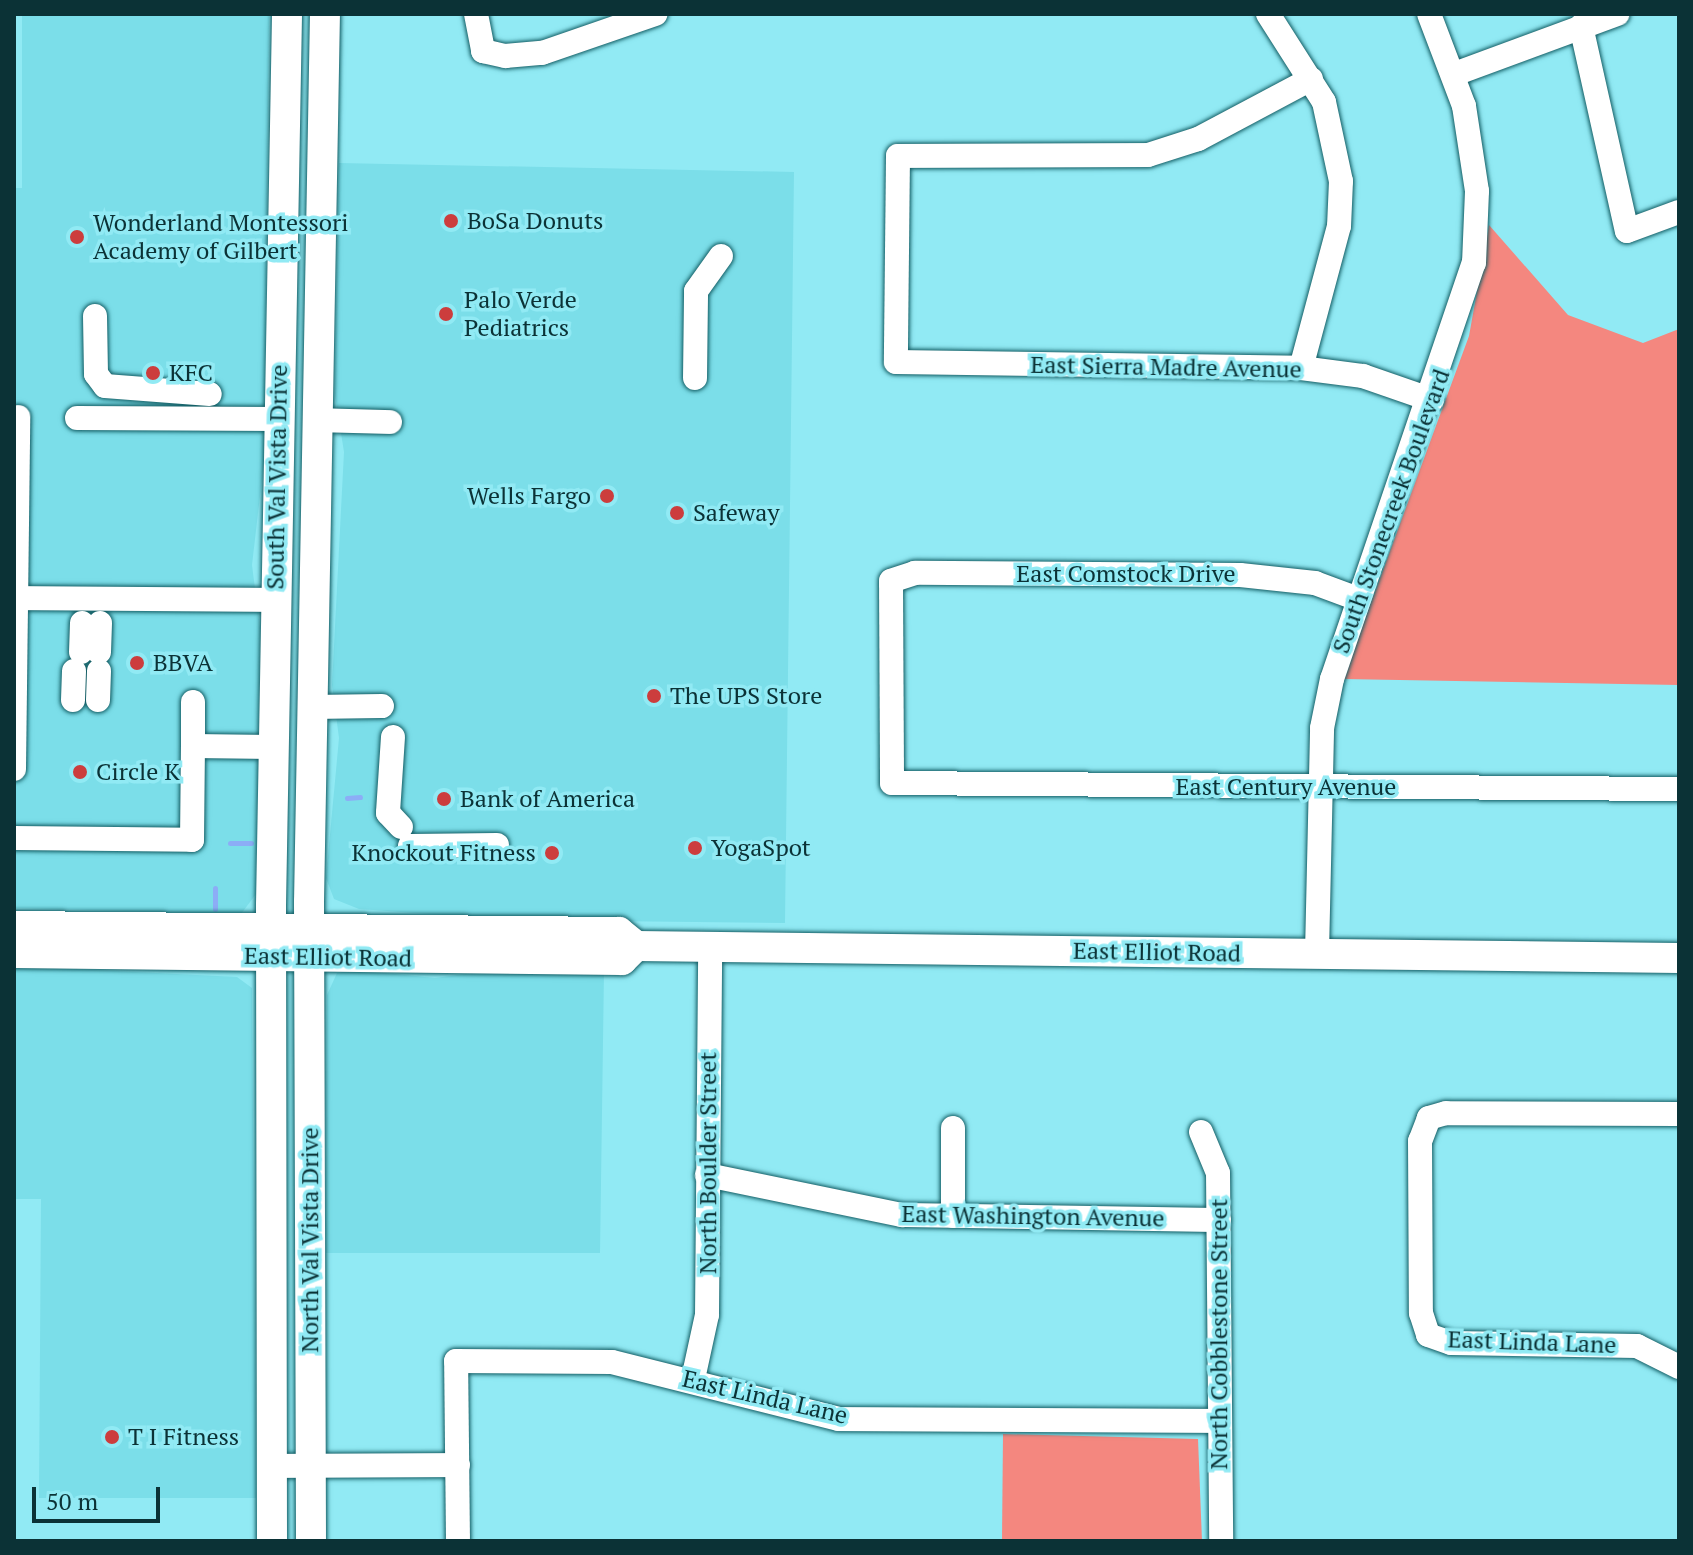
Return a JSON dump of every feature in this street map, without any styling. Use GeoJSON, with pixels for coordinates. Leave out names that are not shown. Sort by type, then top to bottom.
{"type":"FeatureCollection","features":[{"type":"Feature","properties":{"kind":"main road","name":"South Val Vista Drive"},"geometry":{"type":"LineString","coordinates":[[271,942],[287,14]]}},
{"type":"Feature","properties":{"kind":"main road","name":"South Val Vista Drive"},"geometry":{"type":"LineString","coordinates":[[309,942],[325,14]]}},
{"type":"Feature","properties":{"kind":"main road"},"geometry":{"type":"LineString","coordinates":[[278,419],[317,420]]}},
{"type":"Feature","properties":{"kind":"main road","name":"East Elliot Road"},"geometry":{"type":"LineString","coordinates":[[14,926],[271,942]]}},
{"type":"Feature","properties":{"kind":"main road"},"geometry":{"type":"LineString","coordinates":[[456,958],[477,944],[510,944],[526,931]]}},
{"type":"Feature","properties":{"kind":"main road","name":"East Elliot Road"},"geometry":{"type":"LineString","coordinates":[[14,953],[526,931],[619,932],[636,946],[1679,958]]}},
{"type":"Feature","properties":{"kind":"main road","name":"North Val Vista Drive"},"geometry":{"type":"LineString","coordinates":[[271,942],[272,1541]]}},
{"type":"Feature","properties":{"kind":"main road","name":"East Elliot Road"},"geometry":{"type":"LineString","coordinates":[[309,942],[456,958],[622,960],[636,946]]}},
{"type":"Feature","properties":{"kind":"main road","name":"North Val Vista Drive"},"geometry":{"type":"LineString","coordinates":[[309,942],[311,1541]]}},
{"type":"Feature","properties":{"kind":"street"},"geometry":{"type":"LineString","coordinates":[[476,14],[483,51],[542,53],[655,14]]}},
{"type":"Feature","properties":{"kind":"street"},"geometry":{"type":"LineString","coordinates":[[1268,14],[1311,79],[1341,181],[1339,226],[1301,368]]}},
{"type":"Feature","properties":{"kind":"street","name":"South Stonecreek Boulevard"},"geometry":{"type":"LineString","coordinates":[[1317,953],[1321,787],[1332,679],[1358,599],[1432,400],[1474,263],[1477,191],[1457,73],[1429,14]]}},
{"type":"Feature","properties":{"kind":"street"},"geometry":{"type":"LineString","coordinates":[[1457,73],[1617,14]]}},
{"type":"Feature","properties":{"kind":"street"},"geometry":{"type":"LineString","coordinates":[[1581,26],[1627,231],[1679,212]]}},
{"type":"Feature","properties":{"kind":"street","name":"East Sierra Madre Avenue"},"geometry":{"type":"LineString","coordinates":[[1311,79],[1198,139],[1148,155],[898,156],[896,362],[1301,368],[1363,376],[1432,400]]}},
{"type":"Feature","properties":{"kind":"street"},"geometry":{"type":"LineString","coordinates":[[695,378],[696,291],[721,256]]}},
{"type":"Feature","properties":{"kind":"street"},"geometry":{"type":"LineString","coordinates":[[95,316],[96,374],[105,386],[210,394]]}},
{"type":"Feature","properties":{"kind":"street"},"geometry":{"type":"LineString","coordinates":[[14,769],[18,417]]}},
{"type":"Feature","properties":{"kind":"street"},"geometry":{"type":"LineString","coordinates":[[77,418],[278,419]]}},
{"type":"Feature","properties":{"kind":"street"},"geometry":{"type":"LineString","coordinates":[[317,420],[390,422]]}},
{"type":"Feature","properties":{"kind":"street","name":"East Comstock Drive"},"geometry":{"type":"LineString","coordinates":[[892,783],[891,581],[915,573],[1240,575],[1315,583],[1358,599]]}},
{"type":"Feature","properties":{"kind":"street"},"geometry":{"type":"LineString","coordinates":[[17,598],[275,600]]}},
{"type":"Feature","properties":{"kind":"street"},"geometry":{"type":"LineString","coordinates":[[86,623],[86,700]]}},
{"type":"Feature","properties":{"kind":"street"},"geometry":{"type":"LineString","coordinates":[[14,838],[192,840],[193,702]]}},
{"type":"Feature","properties":{"kind":"street"},"geometry":{"type":"LineString","coordinates":[[312,707],[382,706]]}},
{"type":"Feature","properties":{"kind":"street"},"geometry":{"type":"LineString","coordinates":[[393,737],[397,813],[405,831],[497,840]]}},
{"type":"Feature","properties":{"kind":"street"},"geometry":{"type":"LineString","coordinates":[[193,746],[273,747]]}},
{"type":"Feature","properties":{"kind":"street","name":"East Century Avenue"},"geometry":{"type":"LineString","coordinates":[[892,783],[1679,789]]}},
{"type":"Feature","properties":{"kind":"street","name":"North Boulder Street"},"geometry":{"type":"LineString","coordinates":[[693,1379],[707,1315],[710,946]]}},
{"type":"Feature","properties":{"kind":"street","name":"East Linda Lane"},"geometry":{"type":"LineString","coordinates":[[1679,1114],[1455,1112],[1429,1118],[1420,1141],[1421,1313],[1428,1335],[1451,1343],[1637,1346],[1679,1367]]}},
{"type":"Feature","properties":{"kind":"street"},"geometry":{"type":"LineString","coordinates":[[953,1128],[953,1216]]}},
{"type":"Feature","properties":{"kind":"street","name":"North Cobblestone Street"},"geometry":{"type":"LineString","coordinates":[[1201,1132],[1216,1161],[1219,1220],[1221,1541]]}},
{"type":"Feature","properties":{"kind":"street","name":"East Washington Avenue"},"geometry":{"type":"LineString","coordinates":[[707,1175],[902,1215],[1219,1220]]}},
{"type":"Feature","properties":{"kind":"street","name":"East Linda Lane"},"geometry":{"type":"LineString","coordinates":[[458,1465],[456,1361],[612,1362],[693,1379],[839,1419],[1220,1421]]}},
{"type":"Feature","properties":{"kind":"street"},"geometry":{"type":"LineString","coordinates":[[272,1466],[458,1465],[458,1541]]}},
{"type":"Feature","properties":{"kind":"shaded area"},"geometry":{"type":"Polygon","coordinates":[[[22,14],[269,14],[264,461],[252,565],[260,628],[256,894],[241,914],[14,908],[14,188],[22,188],[22,14]]]}},
{"type":"Feature","properties":{"kind":"shaded area"},"geometry":{"type":"Polygon","coordinates":[[[339,163],[794,172],[785,923],[513,920],[359,909],[334,899],[326,878],[339,738],[332,685],[344,452],[335,395],[339,163]]]}},
{"type":"Feature","properties":{"kind":"shaded area"},"geometry":{"type":"Polygon","coordinates":[[[1489,225],[1568,315],[1643,343],[1679,329],[1679,685],[1343,679],[1469,336],[1489,225]]]}},
{"type":"Feature","properties":{"kind":"shaded area"},"geometry":{"type":"Polygon","coordinates":[[[14,966],[237,977],[252,988],[256,1498],[39,1498],[41,1199],[14,1199],[14,966]]]}},
{"type":"Feature","properties":{"kind":"shaded area"},"geometry":{"type":"Polygon","coordinates":[[[355,970],[435,978],[495,970],[604,971],[600,1253],[326,1253],[327,995],[337,973],[355,970]]]}},
{"type":"Feature","properties":{"kind":"shaded area"},"geometry":{"type":"Polygon","coordinates":[[[1003,1434],[1198,1439],[1202,1541],[1002,1541],[1003,1434]]]}},
{"type":"Feature","properties":{"kind":"waterway"},"geometry":{"type":"LineString","coordinates":[[347,798],[360,797]]}},
{"type":"Feature","properties":{"kind":"waterway"},"geometry":{"type":"LineString","coordinates":[[230,843],[251,843]]}},
{"type":"Feature","properties":{"kind":"waterway"},"geometry":{"type":"LineString","coordinates":[[215,888],[215,909]]}},
{"type":"Feature","properties":{"kind":"place","name":"BoSa Donuts"},"geometry":{"type":"Point","coordinates":[451,221]}},
{"type":"Feature","properties":{"kind":"place","name":"Wonderland Montessori Academy of Gilbert"},"geometry":{"type":"Point","coordinates":[77,237]}},
{"type":"Feature","properties":{"kind":"place","name":"Palo Verde Pediatrics"},"geometry":{"type":"Point","coordinates":[446,314]}},
{"type":"Feature","properties":{"kind":"place","name":"KFC"},"geometry":{"type":"Point","coordinates":[153,373]}},
{"type":"Feature","properties":{"kind":"place","name":"Wells Fargo"},"geometry":{"type":"Point","coordinates":[607,496]}},
{"type":"Feature","properties":{"kind":"place","name":"Safeway"},"geometry":{"type":"Point","coordinates":[677,513]}},
{"type":"Feature","properties":{"kind":"place","name":"BBVA"},"geometry":{"type":"Point","coordinates":[137,663]}},
{"type":"Feature","properties":{"kind":"place","name":"The UPS Store"},"geometry":{"type":"Point","coordinates":[654,696]}},
{"type":"Feature","properties":{"kind":"place","name":"Circle K"},"geometry":{"type":"Point","coordinates":[80,772]}},
{"type":"Feature","properties":{"kind":"place","name":"Bank of America"},"geometry":{"type":"Point","coordinates":[444,799]}},
{"type":"Feature","properties":{"kind":"place","name":"YogaSpot"},"geometry":{"type":"Point","coordinates":[695,848]}},
{"type":"Feature","properties":{"kind":"place","name":"Knockout Fitness"},"geometry":{"type":"Point","coordinates":[552,853]}},
{"type":"Feature","properties":{"kind":"place","name":"T I Fitness"},"geometry":{"type":"Point","coordinates":[112,1437]}}]}
